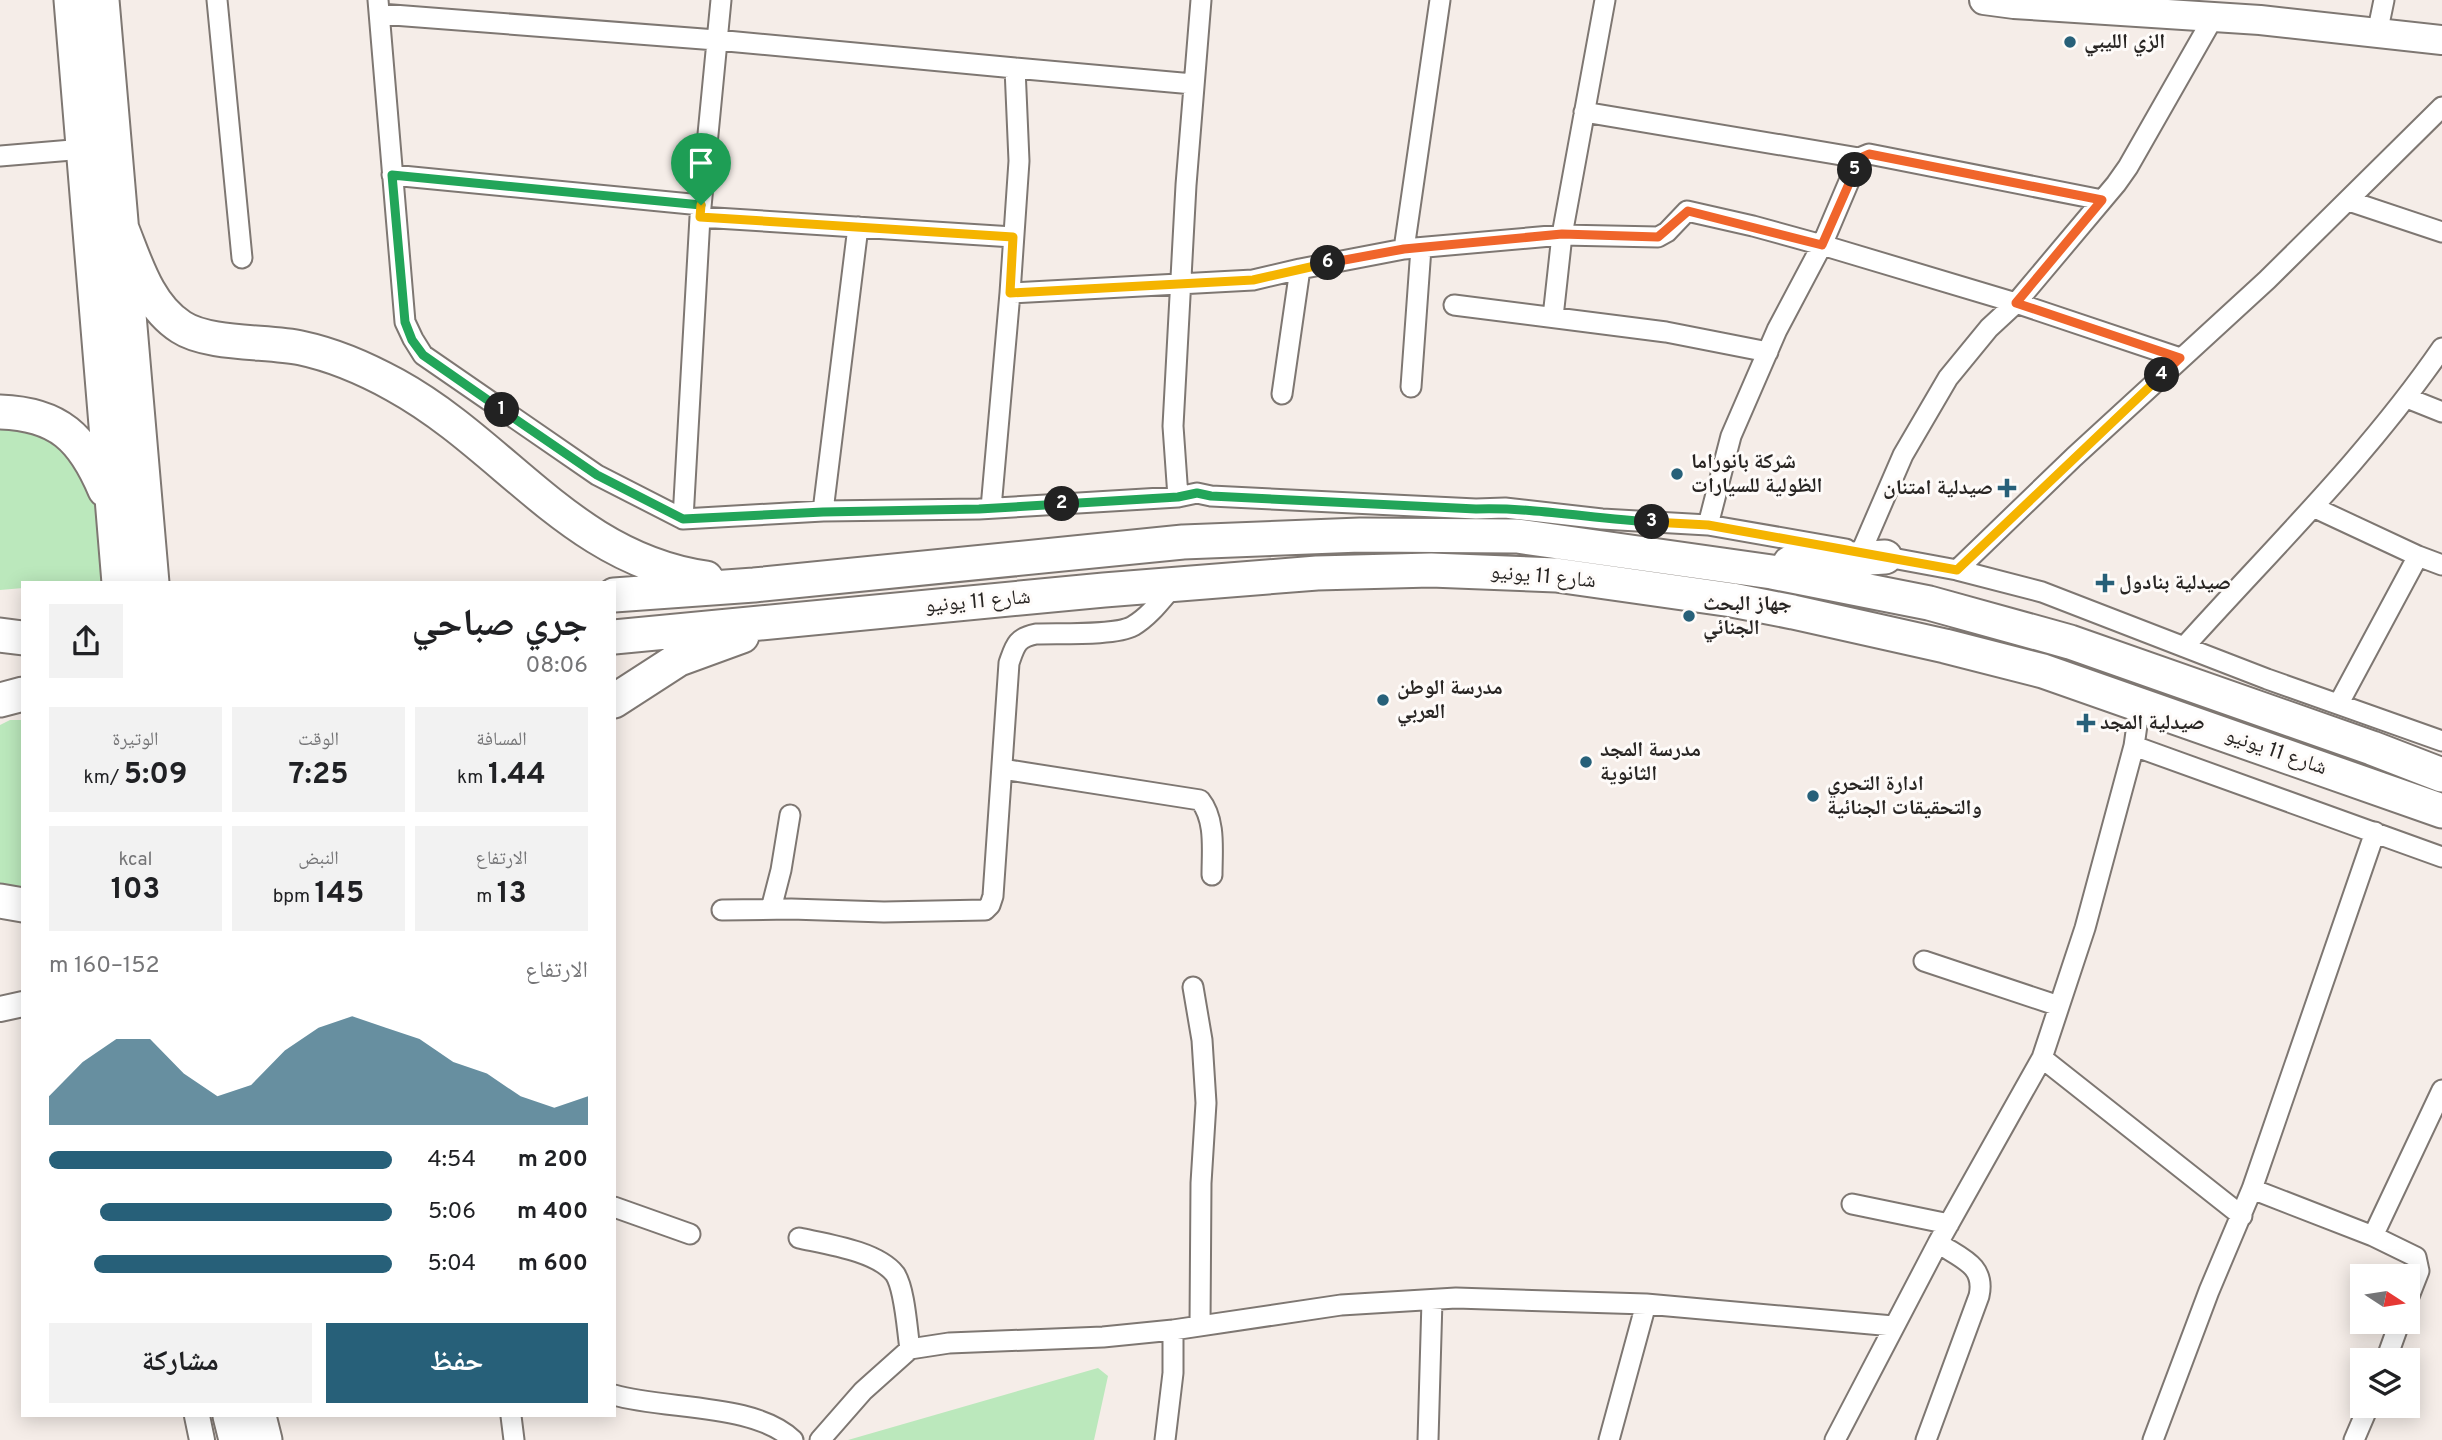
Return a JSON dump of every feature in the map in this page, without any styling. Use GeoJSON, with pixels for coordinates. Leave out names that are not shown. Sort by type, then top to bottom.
{"type":"FeatureCollection","features":[{"type":"Feature","properties":{"kind":"highway"},"geometry":{"type":"LineString","coordinates":[[71,0],[119,581]]}},
{"type":"Feature","properties":{"kind":"highway"},"geometry":{"type":"LineString","coordinates":[[102,0],[152,581]]}},
{"type":"Feature","properties":{"kind":"highway"},"geometry":{"type":"LineString","coordinates":[[122,229],[141,276],[159,309],[183,329],[217,339],[300,348],[346,361],[396,386],[447,419],[560,513],[625,555],[677,574],[754,585]]}},
{"type":"Feature","properties":{"kind":"highway"},"geometry":{"type":"LineString","coordinates":[[0,412],[47,421],[79,442],[90,458],[111,505]]}},
{"type":"Feature","properties":{"kind":"highway","name":"شارع 11 يونيو"},"geometry":{"type":"LineString","coordinates":[[616,595],[754,585],[1183,542],[1360,535],[1517,536],[1735,566],[1929,603],[2070,642],[2372,748],[2436,762]]}},
{"type":"Feature","properties":{"kind":"highway"},"geometry":{"type":"LineString","coordinates":[[1735,566],[1873,554]]}},
{"type":"Feature","properties":{"kind":"highway","name":"شارع 11 يونيو"},"geometry":{"type":"LineString","coordinates":[[616,637],[1317,573],[1431,570],[1556,575],[1732,600],[1894,634],[2043,671],[2428,806]]}},
{"type":"Feature","properties":{"kind":"highway"},"geometry":{"type":"LineString","coordinates":[[616,700],[680,659],[797,619],[807,580]]}},
{"type":"Feature","properties":{"kind":"highway"},"geometry":{"type":"LineString","coordinates":[[0,635],[21,638]]}},
{"type":"Feature","properties":{"kind":"highway"},"geometry":{"type":"LineString","coordinates":[[0,700],[21,695]]}},
{"type":"Feature","properties":{"kind":"highway"},"geometry":{"type":"LineString","coordinates":[[2428,806],[2436,762]]}},
{"type":"Feature","properties":{"kind":"highway"},"geometry":{"type":"LineString","coordinates":[[0,901],[21,905]]}},
{"type":"Feature","properties":{"kind":"highway"},"geometry":{"type":"LineString","coordinates":[[230,1417],[236,1440]]}},
{"type":"Feature","properties":{"kind":"highway"},"geometry":{"type":"LineString","coordinates":[[259,1417],[265,1440]]}},
{"type":"Feature","properties":{"kind":"main road"},"geometry":{"type":"LineString","coordinates":[[1984,0],[2260,20],[2442,40]]}},
{"type":"Feature","properties":{"kind":"street"},"geometry":{"type":"LineString","coordinates":[[217,0],[242,258]]}},
{"type":"Feature","properties":{"kind":"street"},"geometry":{"type":"LineString","coordinates":[[683,519],[701,211],[721,0]]}},
{"type":"Feature","properties":{"kind":"street"},"geometry":{"type":"LineString","coordinates":[[1178,497],[1173,426],[1193,84],[1201,0]]}},
{"type":"Feature","properties":{"kind":"street"},"geometry":{"type":"LineString","coordinates":[[1412,387],[1412,248],[1440,0]]}},
{"type":"Feature","properties":{"kind":"street"},"geometry":{"type":"LineString","coordinates":[[1553,317],[1562,234],[1605,0]]}},
{"type":"Feature","properties":{"kind":"street"},"geometry":{"type":"LineString","coordinates":[[2377,34],[2384,0]]}},
{"type":"Feature","properties":{"kind":"street"},"geometry":{"type":"LineString","coordinates":[[1193,84],[379,7],[405,322],[412,340],[423,355],[597,475],[683,519],[991,508],[1178,497],[1197,493],[1211,496],[1476,509],[1505,508],[1602,519],[1708,525],[1957,570],[2042,592],[2267,679],[2339,703],[2436,762]]}},
{"type":"Feature","properties":{"kind":"street"},"geometry":{"type":"LineString","coordinates":[[1873,554],[1903,455],[1948,378],[1989,328],[2016,303],[2128,167],[2213,18]]}},
{"type":"Feature","properties":{"kind":"street"},"geometry":{"type":"LineString","coordinates":[[991,508],[1010,293],[1018,161],[1015,68]]}},
{"type":"Feature","properties":{"kind":"street"},"geometry":{"type":"LineString","coordinates":[[1957,570],[2180,358],[2267,280],[2442,107]]}},
{"type":"Feature","properties":{"kind":"street"},"geometry":{"type":"LineString","coordinates":[[1584,112],[1860,158],[1869,154],[2102,200]]}},
{"type":"Feature","properties":{"kind":"street"},"geometry":{"type":"LineString","coordinates":[[0,156],[84,149]]}},
{"type":"Feature","properties":{"kind":"street"},"geometry":{"type":"LineString","coordinates":[[1708,525],[1731,436],[1768,352],[1822,245],[1860,158]]}},
{"type":"Feature","properties":{"kind":"street"},"geometry":{"type":"LineString","coordinates":[[392,175],[858,227],[1013,237]]}},
{"type":"Feature","properties":{"kind":"street"},"geometry":{"type":"LineString","coordinates":[[2349,201],[2442,232]]}},
{"type":"Feature","properties":{"kind":"street"},"geometry":{"type":"LineString","coordinates":[[1010,293],[1253,280],[1412,248],[1562,234],[1658,237],[1688,211],[1822,245],[2016,303],[2180,358]]}},
{"type":"Feature","properties":{"kind":"street"},"geometry":{"type":"LineString","coordinates":[[823,512],[858,227]]}},
{"type":"Feature","properties":{"kind":"street"},"geometry":{"type":"LineString","coordinates":[[1282,394],[1300,269]]}},
{"type":"Feature","properties":{"kind":"street"},"geometry":{"type":"LineString","coordinates":[[1454,305],[1667,332],[1768,352]]}},
{"type":"Feature","properties":{"kind":"street"},"geometry":{"type":"LineString","coordinates":[[2184,647],[2348,470],[2407,398],[2442,348]]}},
{"type":"Feature","properties":{"kind":"street"},"geometry":{"type":"LineString","coordinates":[[2407,398],[2442,412]]}},
{"type":"Feature","properties":{"kind":"street"},"geometry":{"type":"LineString","coordinates":[[2313,507],[2442,565]]}},
{"type":"Feature","properties":{"kind":"street"},"geometry":{"type":"LineString","coordinates":[[2339,703],[2418,556]]}},
{"type":"Feature","properties":{"kind":"street"},"geometry":{"type":"LineString","coordinates":[[722,910],[985,910],[993,896],[1009,663],[1014,647],[1023,637],[1036,634],[1124,631],[1151,612],[1175,584]]}},
{"type":"Feature","properties":{"kind":"street"},"geometry":{"type":"LineString","coordinates":[[1835,1440],[1893,1326],[2042,1058],[2084,928],[2134,746],[2140,704]]}},
{"type":"Feature","properties":{"kind":"street"},"geometry":{"type":"LineString","coordinates":[[2134,746],[2442,857]]}},
{"type":"Feature","properties":{"kind":"street"},"geometry":{"type":"LineString","coordinates":[[1002,769],[1200,800],[1208,810],[1212,836],[1212,875]]}},
{"type":"Feature","properties":{"kind":"street"},"geometry":{"type":"LineString","coordinates":[[771,909],[790,815]]}},
{"type":"Feature","properties":{"kind":"street"},"geometry":{"type":"LineString","coordinates":[[2153,1440],[2209,1291],[2252,1189],[2375,832]]}},
{"type":"Feature","properties":{"kind":"street"},"geometry":{"type":"LineString","coordinates":[[1924,961],[2059,1006]]}},
{"type":"Feature","properties":{"kind":"street"},"geometry":{"type":"LineString","coordinates":[[1193,987],[1206,1081],[1201,1183],[1200,1325]]}},
{"type":"Feature","properties":{"kind":"street"},"geometry":{"type":"LineString","coordinates":[[0,1009],[21,1004]]}},
{"type":"Feature","properties":{"kind":"street"},"geometry":{"type":"LineString","coordinates":[[2042,1058],[2242,1216]]}},
{"type":"Feature","properties":{"kind":"street"},"geometry":{"type":"LineString","coordinates":[[2373,1236],[2442,1090]]}},
{"type":"Feature","properties":{"kind":"street"},"geometry":{"type":"LineString","coordinates":[[2252,1189],[2373,1236],[2416,1257],[2418,1264]]}},
{"type":"Feature","properties":{"kind":"street"},"geometry":{"type":"LineString","coordinates":[[1852,1204],[1949,1224]]}},
{"type":"Feature","properties":{"kind":"street"},"geometry":{"type":"LineString","coordinates":[[616,1208],[690,1234]]}},
{"type":"Feature","properties":{"kind":"street"},"geometry":{"type":"LineString","coordinates":[[799,1238],[866,1256],[894,1273],[901,1292],[910,1349]]}},
{"type":"Feature","properties":{"kind":"street"},"geometry":{"type":"LineString","coordinates":[[1926,1440],[1983,1282],[1976,1268],[1938,1243]]}},
{"type":"Feature","properties":{"kind":"street"},"geometry":{"type":"LineString","coordinates":[[820,1440],[863,1391],[910,1349],[949,1343],[1103,1337],[1173,1330],[1341,1305],[1456,1298],[1646,1304],[1893,1326]]}},
{"type":"Feature","properties":{"kind":"street"},"geometry":{"type":"LineString","coordinates":[[1428,1440],[1432,1300]]}},
{"type":"Feature","properties":{"kind":"street"},"geometry":{"type":"LineString","coordinates":[[1609,1440],[1646,1304]]}},
{"type":"Feature","properties":{"kind":"street"},"geometry":{"type":"LineString","coordinates":[[1165,1440],[1173,1374],[1173,1330]]}},
{"type":"Feature","properties":{"kind":"street"},"geometry":{"type":"LineString","coordinates":[[616,1395],[645,1402],[721,1411],[767,1422],[784,1431],[793,1440]]}},
{"type":"Feature","properties":{"kind":"street"},"geometry":{"type":"LineString","coordinates":[[197,1417],[202,1440]]}},
{"type":"Feature","properties":{"kind":"street"},"geometry":{"type":"LineString","coordinates":[[511,1417],[514,1440]]}},
{"type":"Feature","properties":{"kind":"street"},"geometry":{"type":"LineString","coordinates":[[2354,1440],[2363,1418]]}},
{"type":"Feature","properties":{"kind":"green space"},"geometry":{"type":"Polygon","coordinates":[[[0,421],[47,429],[89,473],[96,504],[103,581],[21,581],[21,588],[0,590],[0,421]]]}},
{"type":"Feature","properties":{"kind":"green space"},"geometry":{"type":"Polygon","coordinates":[[[10,720],[21,720],[21,896],[0,891],[0,725],[10,720]]]}},
{"type":"Feature","properties":{"kind":"green space"},"geometry":{"type":"Polygon","coordinates":[[[1098,1368],[1108,1376],[1094,1440],[848,1440],[1098,1368]]]}},
{"type":"Feature","properties":{"kind":"place","name":"الزي الليبي"},"geometry":{"type":"Point","coordinates":[2070,42]}},
{"type":"Feature","properties":{"kind":"place","name":"شركة بانوراما الظولية للسيارات"},"geometry":{"type":"Point","coordinates":[1677,474]}},
{"type":"Feature","properties":{"kind":"place","name":"صيدلية امتنان"},"geometry":{"type":"Point","coordinates":[2007,488]}},
{"type":"Feature","properties":{"kind":"place","name":"صيدلية بنادول"},"geometry":{"type":"Point","coordinates":[2105,583]}},
{"type":"Feature","properties":{"kind":"place","name":"جهاز البحث الجنائي"},"geometry":{"type":"Point","coordinates":[1689,616]}},
{"type":"Feature","properties":{"kind":"place","name":"مدرسة الوطن العربي"},"geometry":{"type":"Point","coordinates":[1383,700]}},
{"type":"Feature","properties":{"kind":"place","name":"صيدلية المجد"},"geometry":{"type":"Point","coordinates":[2086,723]}},
{"type":"Feature","properties":{"kind":"place","name":"مدرسة المجد الثانوية"},"geometry":{"type":"Point","coordinates":[1586,762]}},
{"type":"Feature","properties":{"kind":"place","name":"ادارة التحري والتحقيقات الجنائية"},"geometry":{"type":"Point","coordinates":[1813,796]}},
{"type":"Feature","properties":{"kind":"route"},"geometry":{"type":"LineString","coordinates":[[1869,154],[2102,200],[2016,303],[2180,358],[1957,570],[1708,525],[1602,519],[1505,508],[1476,509],[1211,496],[1197,493],[1178,497],[979,509],[823,512],[683,519],[597,475],[423,355],[412,340],[405,322],[392,175],[701,205],[700,217],[1013,237],[1010,293],[1253,280],[1404,249],[1562,234],[1658,237],[1667,232],[1680,216],[1688,211],[1822,245],[1860,158],[1869,154]]}}]}
